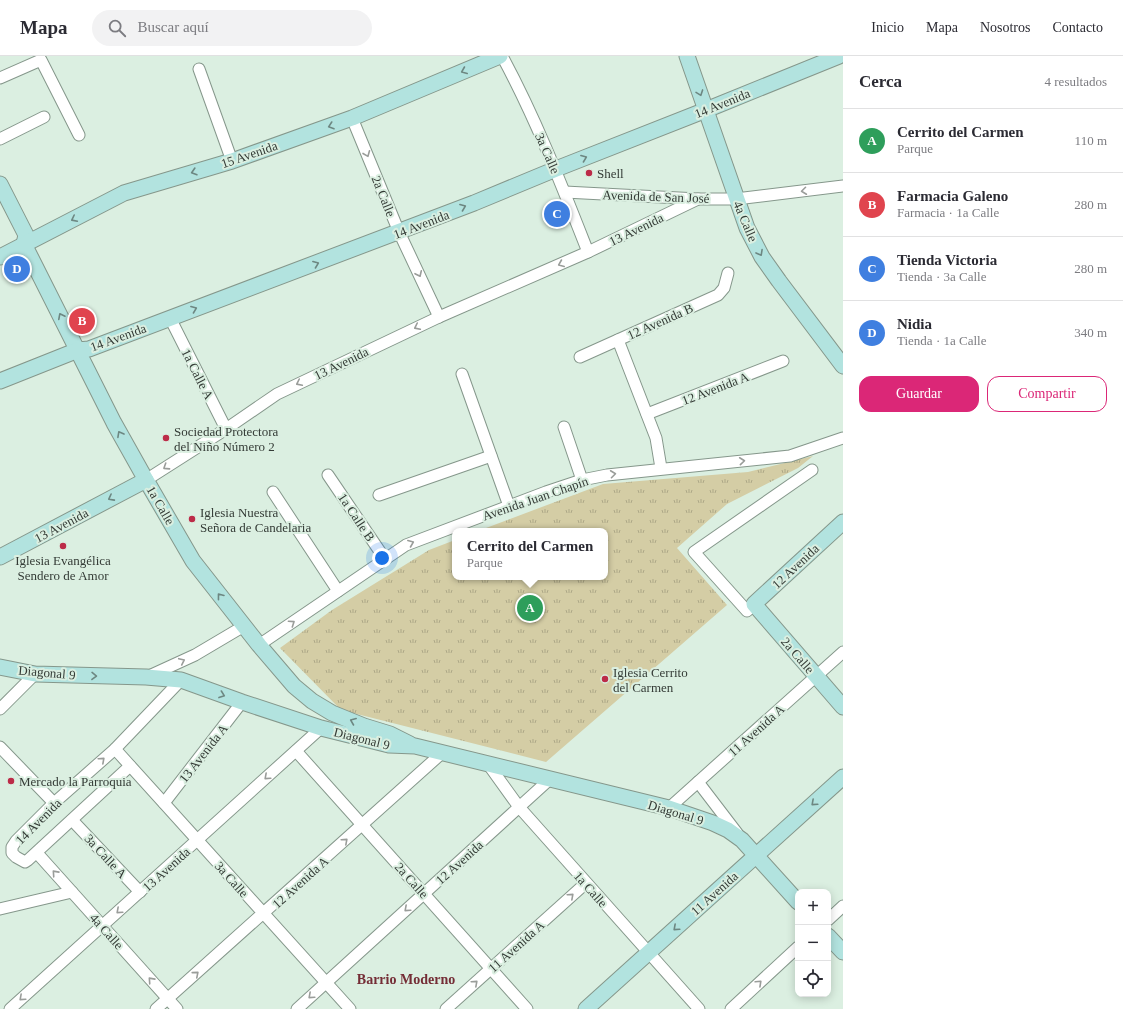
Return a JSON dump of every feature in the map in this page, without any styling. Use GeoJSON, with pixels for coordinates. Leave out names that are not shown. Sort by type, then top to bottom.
{"type":"FeatureCollection","features":[{"type":"Feature","properties":{"kind":"street"},"geometry":{"type":"LineString","coordinates":[[0,70],[33,56]]}},
{"type":"Feature","properties":{"kind":"street","name":"15 Avenida"},"geometry":{"type":"LineString","coordinates":[[0,257],[124,193],[232,160],[352,118],[501,56]]}},
{"type":"Feature","properties":{"kind":"street","name":"3a Calle"},"geometry":{"type":"LineString","coordinates":[[501,56],[518,85],[556,169],[588,252]]}},
{"type":"Feature","properties":{"kind":"street","name":"4a Calle"},"geometry":{"type":"LineString","coordinates":[[687,56],[747,228],[762,257],[843,366]]}},
{"type":"Feature","properties":{"kind":"street","name":"14 Avenida"},"geometry":{"type":"LineString","coordinates":[[0,381],[78,350],[89,349],[474,203],[839,56]]}},
{"type":"Feature","properties":{"kind":"street"},"geometry":{"type":"LineString","coordinates":[[0,78],[41,60],[79,135]]}},
{"type":"Feature","properties":{"kind":"street"},"geometry":{"type":"LineString","coordinates":[[199,69],[232,160]]}},
{"type":"Feature","properties":{"kind":"street"},"geometry":{"type":"LineString","coordinates":[[0,139],[44,117]]}},
{"type":"Feature","properties":{"kind":"street","name":"2a Calle"},"geometry":{"type":"LineString","coordinates":[[352,118],[399,232],[438,317]]}},
{"type":"Feature","properties":{"kind":"street","name":"1a Calle"},"geometry":{"type":"LineString","coordinates":[[0,184],[26,234],[24,244],[114,423],[193,561],[259,645],[294,686],[312,701],[332,713],[364,726],[390,734],[415,746]]}},
{"type":"Feature","properties":{"kind":"street","name":"Avenida de San José"},"geometry":{"type":"LineString","coordinates":[[565,192],[698,199],[736,199],[843,186]]}},
{"type":"Feature","properties":{"kind":"street","name":"13 Avenida"},"geometry":{"type":"LineString","coordinates":[[0,557],[146,480],[226,429],[277,394],[438,317],[588,252],[698,199]]}},
{"type":"Feature","properties":{"kind":"street","name":"12 Avenida B"},"geometry":{"type":"LineString","coordinates":[[580,357],[718,295],[724,288],[728,273]]}},
{"type":"Feature","properties":{"kind":"street","name":"1a Calle A"},"geometry":{"type":"LineString","coordinates":[[170,318],[226,429]]}},
{"type":"Feature","properties":{"kind":"street"},"geometry":{"type":"LineString","coordinates":[[618,340],[656,438],[661,468]]}},
{"type":"Feature","properties":{"kind":"street","name":"12 Avenida A"},"geometry":{"type":"LineString","coordinates":[[647,414],[784,361]]}},
{"type":"Feature","properties":{"kind":"street"},"geometry":{"type":"LineString","coordinates":[[462,374],[509,506]]}},
{"type":"Feature","properties":{"kind":"street"},"geometry":{"type":"LineString","coordinates":[[564,426],[582,480]]}},
{"type":"Feature","properties":{"kind":"street","name":"Avenida Juan Chapín"},"geometry":{"type":"LineString","coordinates":[[259,645],[406,545],[546,492],[582,480],[607,475],[661,468],[790,456],[843,438]]}},
{"type":"Feature","properties":{"kind":"street"},"geometry":{"type":"LineString","coordinates":[[379,495],[491,456]]}},
{"type":"Feature","properties":{"kind":"street","name":"2a Calle"},"geometry":{"type":"LineString","coordinates":[[812,470],[694,552],[817,676],[843,707]]}},
{"type":"Feature","properties":{"kind":"street","name":"1a Calle B"},"geometry":{"type":"LineString","coordinates":[[328,475],[385,559]]}},
{"type":"Feature","properties":{"kind":"street"},"geometry":{"type":"LineString","coordinates":[[273,492],[338,591]]}},
{"type":"Feature","properties":{"kind":"street","name":"12 Avenida"},"geometry":{"type":"LineString","coordinates":[[750,608],[843,522]]}},
{"type":"Feature","properties":{"kind":"street"},"geometry":{"type":"LineString","coordinates":[[146,677],[195,655],[244,626]]}},
{"type":"Feature","properties":{"kind":"street","name":"11 Avenida A"},"geometry":{"type":"LineString","coordinates":[[669,808],[843,652]]}},
{"type":"Feature","properties":{"kind":"street","name":"Diagonal 9"},"geometry":{"type":"LineString","coordinates":[[0,667],[35,674],[146,677],[181,680],[321,728],[389,746],[415,746],[669,808],[713,823],[728,830],[742,840]]}},
{"type":"Feature","properties":{"kind":"street"},"geometry":{"type":"LineString","coordinates":[[0,709],[35,674]]}},
{"type":"Feature","properties":{"kind":"street","name":"14 Avenida"},"geometry":{"type":"LineString","coordinates":[[130,766],[28,860],[25,862],[22,861],[12,853],[12,847],[54,803],[115,749],[181,680]]}},
{"type":"Feature","properties":{"kind":"street","name":"13 Avenida A"},"geometry":{"type":"LineString","coordinates":[[164,803],[242,702]]}},
{"type":"Feature","properties":{"kind":"street","name":"13 Avenida"},"geometry":{"type":"LineString","coordinates":[[10,1009],[321,728]]}},
{"type":"Feature","properties":{"kind":"street"},"geometry":{"type":"LineString","coordinates":[[0,747],[54,803]]}},
{"type":"Feature","properties":{"kind":"street","name":"3a Calle"},"geometry":{"type":"LineString","coordinates":[[115,749],[350,1009]]}},
{"type":"Feature","properties":{"kind":"street","name":"2a Calle"},"geometry":{"type":"LineString","coordinates":[[296,751],[528,1009]]}},
{"type":"Feature","properties":{"kind":"street","name":"12 Avenida A"},"geometry":{"type":"LineString","coordinates":[[156,1009],[264,914],[442,753]]}},
{"type":"Feature","properties":{"kind":"street","name":"1a Calle"},"geometry":{"type":"LineString","coordinates":[[488,764],[519,807],[700,1009]]}},
{"type":"Feature","properties":{"kind":"street","name":"11 Avenida"},"geometry":{"type":"LineString","coordinates":[[586,1009],[843,777]]}},
{"type":"Feature","properties":{"kind":"street","name":"12 Avenida"},"geometry":{"type":"LineString","coordinates":[[297,1009],[550,779]]}},
{"type":"Feature","properties":{"kind":"street"},"geometry":{"type":"LineString","coordinates":[[698,782],[742,840],[795,899]]}},
{"type":"Feature","properties":{"kind":"street","name":"3a Calle A"},"geometry":{"type":"LineString","coordinates":[[72,820],[140,892]]}},
{"type":"Feature","properties":{"kind":"street","name":"4a Calle"},"geometry":{"type":"LineString","coordinates":[[37,853],[178,1009]]}},
{"type":"Feature","properties":{"kind":"street","name":"11 Avenida A"},"geometry":{"type":"LineString","coordinates":[[446,1009],[586,883]]}},
{"type":"Feature","properties":{"kind":"street"},"geometry":{"type":"LineString","coordinates":[[0,909],[72,892]]}},
{"type":"Feature","properties":{"kind":"street"},"geometry":{"type":"LineString","coordinates":[[831,917],[843,906]]}},
{"type":"Feature","properties":{"kind":"street"},"geometry":{"type":"LineString","coordinates":[[831,939],[843,952]]}},
{"type":"Feature","properties":{"kind":"street"},"geometry":{"type":"LineString","coordinates":[[731,1009],[795,950]]}},
{"type":"Feature","properties":{"kind":"green space"},"geometry":{"type":"Polygon","coordinates":[[[813,456],[798,468],[727,504],[677,548],[727,605],[546,762],[341,710],[280,648],[332,610],[429,550],[452,541],[452,580],[608,580],[608,528],[486,528],[603,484],[748,472],[813,456]]]}},
{"type":"Feature","properties":{"kind":"place","name":"Shell"},"geometry":{"type":"Point","coordinates":[589,173]}},
{"type":"Feature","properties":{"kind":"place","name":"Tienda Victoria"},"geometry":{"type":"Point","coordinates":[557,214]}},
{"type":"Feature","properties":{"kind":"place","name":"Nidia"},"geometry":{"type":"Point","coordinates":[17,269]}},
{"type":"Feature","properties":{"kind":"place","name":"Farmacia Galeno"},"geometry":{"type":"Point","coordinates":[82,321]}},
{"type":"Feature","properties":{"kind":"place","name":"Sociedad Protectora del Niño Número 2"},"geometry":{"type":"Point","coordinates":[166,438]}},
{"type":"Feature","properties":{"kind":"place","name":"Iglesia Nuestra Señora de Candelaria"},"geometry":{"type":"Point","coordinates":[192,519]}},
{"type":"Feature","properties":{"kind":"place","name":"Iglesia Evangélica Sendero de Amor"},"geometry":{"type":"Point","coordinates":[63,546]}},
{"type":"Feature","properties":{"kind":"place","name":"Cerrito del Carmen"},"geometry":{"type":"Point","coordinates":[530,608]}},
{"type":"Feature","properties":{"kind":"place","name":"Iglesia Cerrito del Carmen"},"geometry":{"type":"Point","coordinates":[605,679]}},
{"type":"Feature","properties":{"kind":"place","name":"Mercado la Parroquia"},"geometry":{"type":"Point","coordinates":[11,781]}},
{"type":"Feature","properties":{"kind":"district","name":"Barrio Moderno"},"geometry":{"type":"Point","coordinates":[406,979]}}]}
